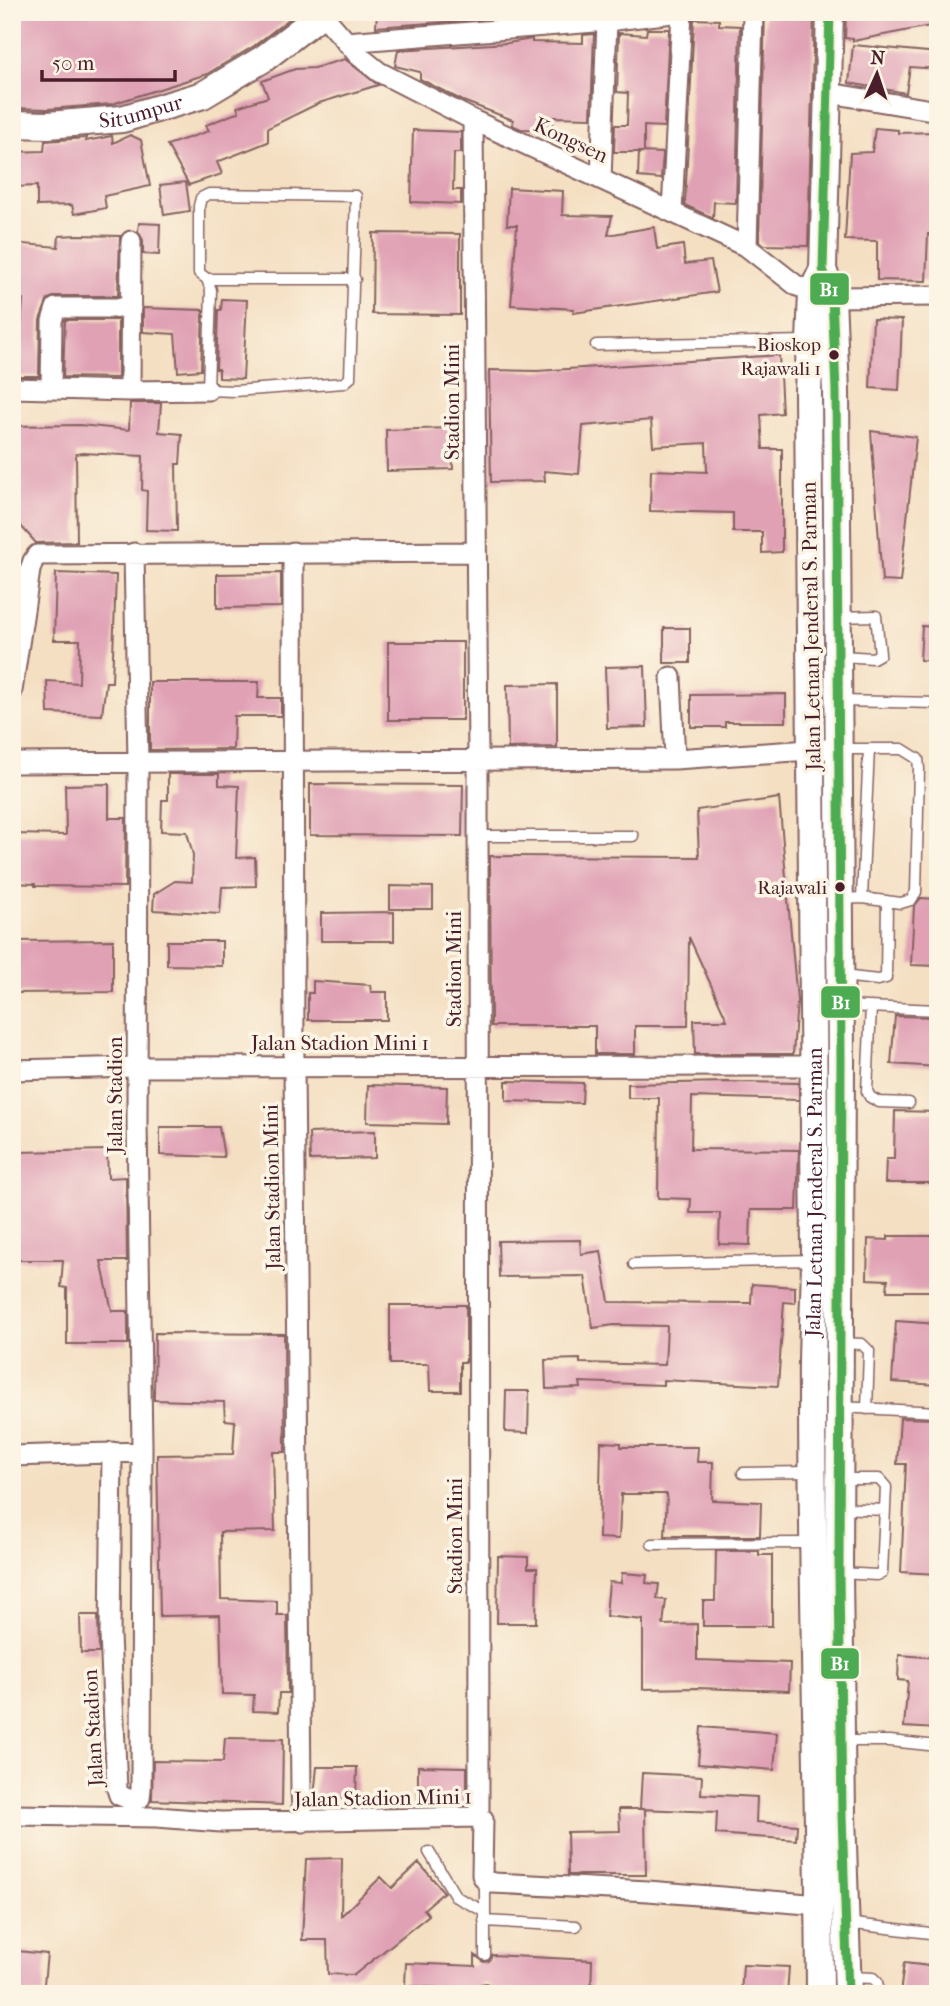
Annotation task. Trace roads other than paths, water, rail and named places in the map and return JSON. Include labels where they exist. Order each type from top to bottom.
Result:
[{"type":"street","points":[[346,42],[607,21],[681,12],[672,212]]},
{"type":"street","points":[[747,247],[753,12]]},
{"type":"street","name":"Jalan Letnan Jenderal S. Parman","points":[[830,12],[822,286],[837,505],[838,701],[840,749],[852,824],[851,898],[840,976],[804,1065],[827,1260],[840,1343],[838,1479],[814,1543],[814,1648],[845,1923],[848,1985]]},
{"type":"street","name":"Kongsen","points":[[324,14],[346,42],[379,72],[473,120],[747,247],[797,286],[822,286]]},
{"type":"street","name":"Situmpur","points":[[12,124],[48,125],[122,119],[203,95],[263,59],[324,14]]},
{"type":"street","points":[[601,179],[607,21]]},
{"type":"street","points":[[829,93],[938,111]]},
{"type":"street","name":"Stadion Mini","points":[[473,120],[478,760],[479,1817]]},
{"type":"street","points":[[130,391],[131,241]]},
{"type":"street","points":[[822,286],[938,296]]},
{"type":"street","name":"Jalan Letnan Jenderal S. Parman","points":[[820,1994],[820,1905],[842,1741],[841,1647],[839,1573],[826,1508],[813,1471],[811,1387],[855,1059],[828,1007],[812,823],[808,341],[822,286]]},
{"type":"street","points":[[51,389],[52,321],[56,308],[131,308]]},
{"type":"street","points":[[12,388],[208,390]]},
{"type":"street","points":[[810,504],[837,505]]},
{"type":"street","name":"Jalan Stadion Mini","points":[[293,552],[294,1067],[300,1763],[303,1822]]},
{"type":"street","points":[[12,691],[30,570],[37,555],[475,552]]},
{"type":"street","name":"Jalan Stadion","points":[[134,553],[138,761],[137,1067],[142,1452],[140,1798],[157,1817]]},
{"type":"street","points":[[671,677],[675,759]]},
{"type":"street","points":[[12,763],[675,759],[840,749]]},
{"type":"street","name":"Jalan Stadion Mini 1","points":[[12,1070],[137,1067],[804,1065]]},
{"type":"street","name":"Jalan Stadion","points":[[112,1452],[110,1635],[117,1788],[119,1796],[124,1799],[140,1798]]},
{"type":"street","points":[[12,1455],[142,1452]]},
{"type":"street","points":[[110,1635],[142,1636]]},
{"type":"street","points":[[814,1648],[841,1647]]},
{"type":"street","name":"Jalan Stadion Mini 1","points":[[12,1815],[157,1817],[221,1822],[479,1817],[484,1823],[482,1875],[485,1880]]},
{"type":"street","points":[[485,1880],[494,1883],[648,1891],[820,1905]]},
{"type":"lane","points":[[209,194],[356,196],[355,279],[351,379],[344,383],[234,391],[208,390],[211,290],[207,279],[199,273],[198,206],[201,198],[209,194]]},
{"type":"lane","points":[[207,279],[355,279]]},
{"type":"lane","points":[[596,345],[808,341]]},
{"type":"lane","points":[[838,617],[876,616],[880,654],[873,658],[839,656]]},
{"type":"lane","points":[[838,701],[938,703]]},
{"type":"lane","points":[[840,749],[902,749],[918,759],[916,892],[906,902],[851,898]]},
{"type":"lane","points":[[812,823],[852,824],[869,749]]},
{"type":"lane","points":[[477,836],[633,835]]},
{"type":"lane","points":[[840,976],[878,980],[886,978],[887,901]]},
{"type":"lane","points":[[828,1007],[938,1010]]},
{"type":"lane","points":[[871,1007],[855,1059],[867,1091],[870,1097],[879,1102],[909,1103]]},
{"type":"lane","points":[[634,1264],[827,1260]]},
{"type":"lane","points":[[840,1343],[862,1344],[869,1351],[867,1409]]},
{"type":"lane","points":[[840,1407],[938,1412]]},
{"type":"lane","points":[[743,1473],[813,1471]]},
{"type":"lane","points":[[838,1479],[879,1479],[886,1488],[882,1573],[839,1573]]},
{"type":"lane","points":[[826,1508],[885,1510]]},
{"type":"lane","points":[[652,1544],[814,1543]]},
{"type":"lane","points":[[842,1741],[890,1741],[938,1746]]},
{"type":"lane","points":[[429,1852],[456,1897],[484,1916],[576,1926]]},
{"type":"lane","points":[[485,1880],[485,1955]]},
{"type":"lane","points":[[845,1923],[938,1934]]},
{"type":"lane","points":[[848,1985],[873,1978],[877,1982],[879,1994]]},
{"type":"place","name":"Bioskop Rajawali 1","points":[[834,355]]},
{"type":"place","name":"Rajawali","points":[[840,887]]}]
